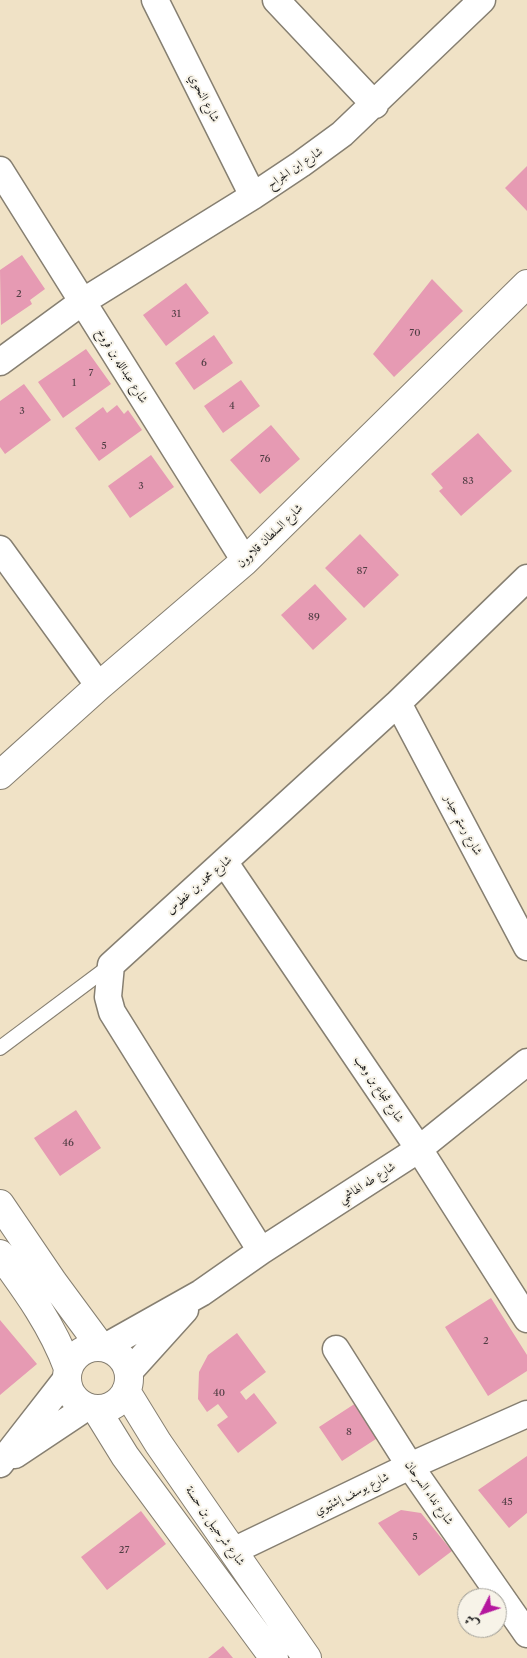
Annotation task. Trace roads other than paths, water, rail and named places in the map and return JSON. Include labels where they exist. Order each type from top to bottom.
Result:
[{"type":"street","name":"شارع النحوي","points":[[155,0],[253,196]]},
{"type":"street","points":[[276,0],[375,105]]},
{"type":"street","name":"شارع ابن الجراح","points":[[0,362],[82,302],[253,196],[342,134],[375,105],[482,0]]},
{"type":"street","name":"شارع عبدالله بن فروخ","points":[[0,170],[246,561]]},
{"type":"street","name":"شارع السلطان قلاوون","points":[[0,775],[99,686],[246,561],[527,284]]},
{"type":"street","points":[[0,549],[99,686]]},
{"type":"street","name":"شارع محمد بن غطوس","points":[[111,966],[139,938],[225,863],[523,590]]},
{"type":"street","name":"شارع رستم حيدر","points":[[398,704],[527,947]]},
{"type":"street","name":"شارع شجاع بن وهب","points":[[225,863],[419,1149],[527,1319]]},
{"type":"street","points":[[111,966],[108,996],[112,1012],[262,1251]]},
{"type":"street","name":"شارع طه الهاشمي","points":[[103,1347],[201,1293],[419,1149],[527,1062]]},
{"type":"street","points":[[0,1204],[59,1290],[103,1347]]},
{"type":"street","points":[[0,1254],[47,1320],[59,1344],[67,1373],[68,1387],[72,1396],[91,1408],[105,1408],[114,1405],[121,1399],[128,1382],[124,1361],[116,1352],[103,1347],[90,1347],[81,1352],[73,1359],[67,1373],[0,1465]]},
{"type":"street","name":"شارع طه الهاشمي","points":[[128,1382],[201,1293]]},
{"type":"street","name":"شارع نداء السرحان","points":[[336,1349],[410,1466],[527,1634]]},
{"type":"street","name":"شارع شرحبيل بن حسنة","points":[[128,1382],[158,1443],[307,1658]]},
{"type":"street","points":[[0,1465],[91,1408]]},
{"type":"street","points":[[91,1408],[274,1658]]},
{"type":"street","name":"شارع يوسف إشتيوي","points":[[233,1551],[410,1466],[527,1414]]},
{"type":"lane","points":[[0,1048],[111,966]]}]
